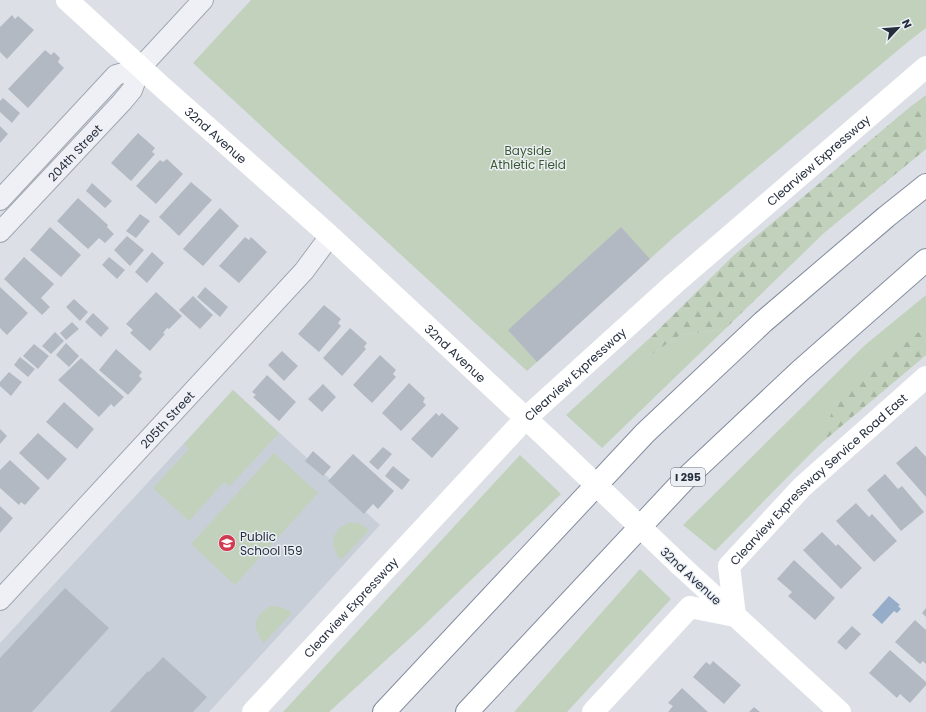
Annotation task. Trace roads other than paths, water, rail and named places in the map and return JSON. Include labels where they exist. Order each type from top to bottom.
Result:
[{"type":"main road","name":"32nd Avenue","points":[[67,0],[140,68],[330,236],[548,438],[680,565],[840,712]]},
{"type":"main road","name":"Clearview Expressway","points":[[253,712],[526,418],[674,284],[926,67]]},
{"type":"main road","points":[[384,712],[645,433],[763,322],[886,217],[926,185]]},
{"type":"main road","name":"I 295","points":[[467,712],[684,480],[800,371],[926,260]]},
{"type":"main road","name":"Clearview Expressway Service Road East","points":[[735,616],[729,566],[802,487],[926,377]]},
{"type":"main road","points":[[593,712],[690,607],[735,616]]},
{"type":"street","name":"204th Street","points":[[0,232],[122,102],[132,90],[140,68],[203,0]]},
{"type":"street","name":"204th Street","points":[[0,200],[116,75],[140,68]]},
{"type":"street","name":"205th Street","points":[[0,600],[304,271],[330,236]]},
{"type":"water","points":[[889,596],[900,605],[898,606],[901,609],[897,613],[894,611],[882,624],[872,615]]},
{"type":"place","name":"Public School 159","points":[[227,543]]},
{"type":"park label","name":"Bayside Athletic Field","points":[[528,157]]}]
